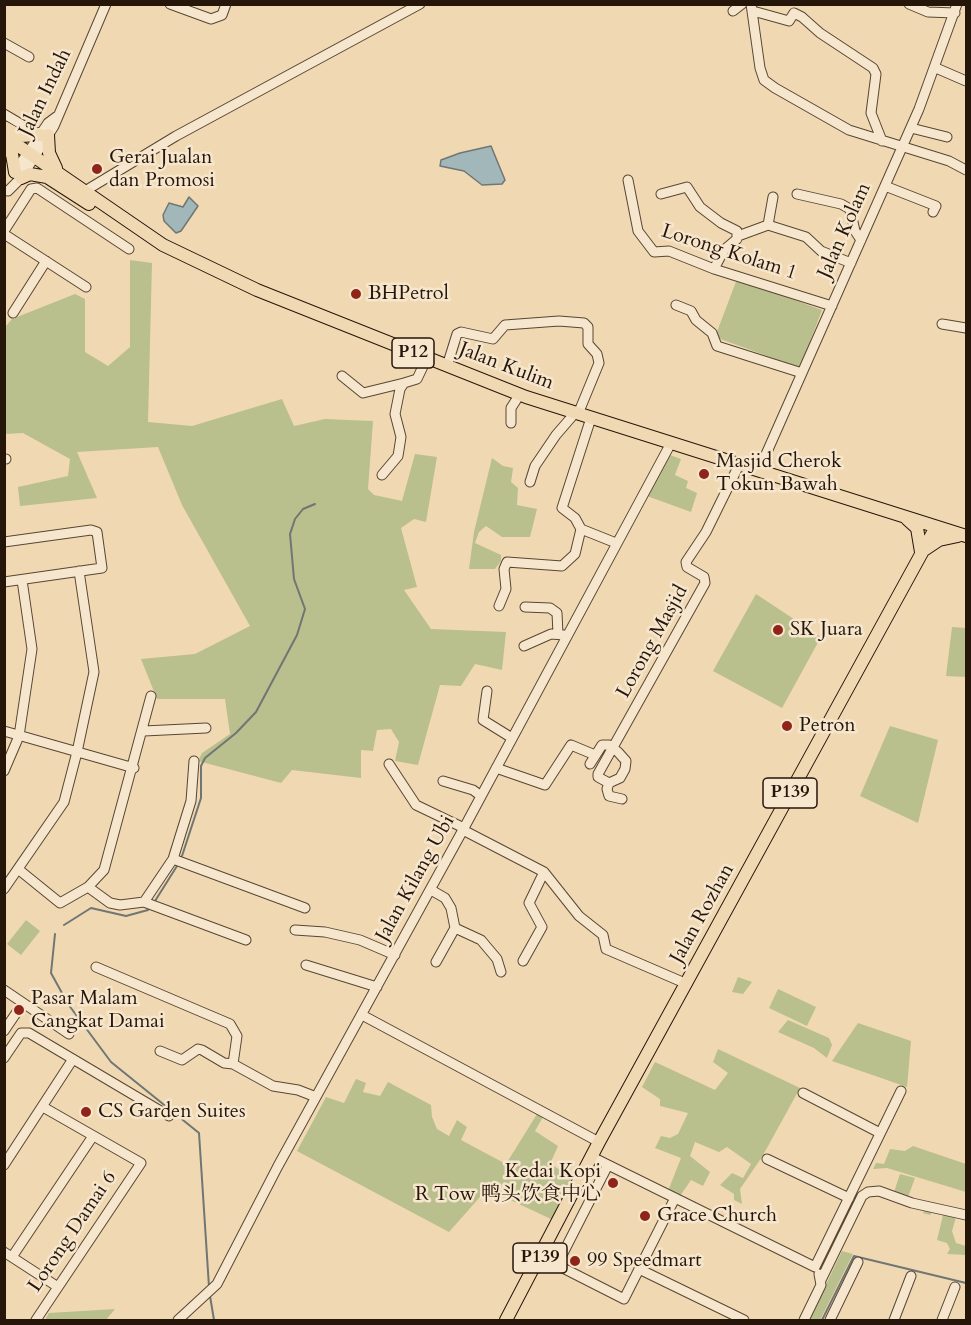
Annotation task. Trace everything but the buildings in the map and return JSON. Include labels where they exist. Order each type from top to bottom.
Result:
[{"type":"main road","points":[[4,127],[20,136],[43,134],[59,174]]},
{"type":"main road","name":"Jalan Kulim","points":[[4,136],[30,157]]},
{"type":"main road","name":"Jalan Kulim","points":[[4,145],[59,174],[164,245],[227,277],[447,366],[576,414],[965,536]]},
{"type":"main road","points":[[4,145],[12,154],[18,175],[30,174],[46,177],[95,208],[118,214]]},
{"type":"main road","points":[[904,517],[916,528],[921,552],[939,540],[965,536]]},
{"type":"main road","name":"Jalan Rozhan","points":[[506,1320],[599,1142],[936,527]]},
{"type":"street","name":"Jalan Indah","points":[[6,194],[56,117],[106,4]]},
{"type":"street","points":[[170,4],[211,19],[222,15],[226,4]]},
{"type":"street","points":[[85,192],[176,136],[420,4]]},
{"type":"street","points":[[733,11],[742,4]]},
{"type":"street","points":[[909,4],[928,12],[956,9]]},
{"type":"street","points":[[882,141],[872,113],[876,74],[873,68],[794,13],[789,21],[752,8],[764,80],[822,117],[849,130],[901,148],[949,160],[966,170]]},
{"type":"street","name":"Jalan Kolam","points":[[759,470],[911,128],[936,68],[956,9]]},
{"type":"street","points":[[4,44],[28,57]]},
{"type":"street","points":[[936,68],[966,81]]},
{"type":"street","points":[[4,114],[36,133],[43,134]]},
{"type":"street","points":[[911,128],[947,137]]},
{"type":"street","name":"Lorong Kolam 1","points":[[628,180],[638,231],[654,252],[669,251],[714,269],[832,306]]},
{"type":"street","points":[[885,186],[936,206],[933,212]]},
{"type":"street","points":[[661,194],[687,187],[700,207],[721,223],[737,231],[738,236]]},
{"type":"street","points":[[86,287],[4,232],[31,189],[37,188],[129,249]]},
{"type":"street","points":[[797,194],[842,204],[850,209],[855,231],[861,240]]},
{"type":"street","points":[[768,225],[773,197]]},
{"type":"street","points":[[714,269],[720,256],[738,236],[768,225],[806,237],[820,251],[851,263]]},
{"type":"street","points":[[13,313],[46,261]]},
{"type":"street","points":[[676,305],[691,311],[696,320],[712,333],[717,346],[738,350],[802,373]]},
{"type":"street","points":[[447,366],[457,334],[461,332],[493,339],[506,325],[559,321],[584,323],[588,327],[588,344],[597,354],[599,363],[576,414],[556,435],[535,466],[530,482]]},
{"type":"street","points":[[942,324],[966,328]]},
{"type":"street","points":[[342,376],[363,393],[417,379],[427,358]]},
{"type":"street","points":[[382,475],[398,456],[401,437],[395,414],[400,389],[404,383]]},
{"type":"street","points":[[511,423],[511,408],[520,394]]},
{"type":"street","points":[[591,418],[562,508],[575,518],[581,529],[616,543]]},
{"type":"street","name":"Jalan Kilang Ubi","points":[[178,1320],[217,1284],[316,1097],[464,829],[512,738],[562,635],[671,443]]},
{"type":"street","name":"Lorong Masjid","points":[[614,748],[705,583],[704,577],[687,567],[686,562],[706,532],[739,465]]},
{"type":"street","points":[[499,606],[506,589],[504,569],[507,562],[562,566],[575,554],[581,529]]},
{"type":"street","points":[[4,542],[91,530],[97,532],[102,568],[4,582]]},
{"type":"street","points":[[4,889],[64,802],[77,752],[94,672],[80,571]]},
{"type":"street","points":[[4,771],[19,735],[32,649],[22,580]]},
{"type":"street","points":[[524,646],[551,634],[562,635],[557,613],[550,608],[525,607]]},
{"type":"street","points":[[487,691],[483,720],[512,738]]},
{"type":"street","points":[[18,869],[60,903],[100,875],[107,863],[144,731],[151,696]]},
{"type":"street","points":[[144,731],[206,728]]},
{"type":"street","points":[[4,731],[134,768]]},
{"type":"street","points":[[496,768],[545,785],[571,745],[596,755]]},
{"type":"street","points":[[590,764],[602,745],[614,748],[626,764],[620,778],[609,783]]},
{"type":"street","points":[[609,783],[598,777],[598,774],[614,748]]},
{"type":"street","points":[[144,902],[173,859],[191,801],[194,761]]},
{"type":"street","points":[[389,764],[416,805],[544,872],[579,916],[603,935],[606,949],[687,984]]},
{"type":"street","points":[[443,781],[473,790],[481,796]]},
{"type":"street","points":[[609,783],[607,794],[616,800],[622,799]]},
{"type":"street","points":[[173,859],[306,908]]},
{"type":"street","points":[[524,961],[542,927],[529,903],[544,872]]},
{"type":"street","points":[[87,886],[110,903],[120,905],[144,902],[246,940]]},
{"type":"street","points":[[431,890],[444,898],[452,908],[455,928],[435,962]]},
{"type":"street","points":[[455,928],[481,940],[497,959],[501,972]]},
{"type":"street","points":[[295,930],[325,932],[360,940],[395,955]]},
{"type":"street","points":[[306,965],[377,987]]},
{"type":"street","points":[[96,967],[230,1023],[237,1036],[233,1064]]},
{"type":"street","points":[[4,990],[69,1034]]},
{"type":"street","points":[[4,1031],[23,1003]]},
{"type":"street","points":[[362,1015],[599,1142]]},
{"type":"street","points":[[4,1058],[21,1033],[29,1033],[169,1116]]},
{"type":"street","points":[[160,1051],[182,1060],[198,1049],[202,1050],[273,1086],[298,1090],[316,1097]]},
{"type":"street","points":[[4,1165],[74,1059]]},
{"type":"street","points":[[815,1267],[901,1090]]},
{"type":"street","points":[[803,1093],[880,1133]]},
{"type":"street","points":[[44,1107],[93,1136],[8,1255],[58,1287]]},
{"type":"street","name":"Lorong Damai 6","points":[[36,1320],[141,1163],[93,1136]]},
{"type":"street","points":[[592,1157],[815,1267],[821,1280]]},
{"type":"street","points":[[767,1159],[849,1198]]},
{"type":"street","points":[[608,1166],[557,1265],[624,1299],[675,1198]]},
{"type":"street","points":[[804,1320],[862,1196],[868,1192],[879,1191],[912,1203],[966,1215]]},
{"type":"street","points":[[830,1320],[858,1262]]},
{"type":"street","points":[[639,1269],[744,1320]]},
{"type":"street","points":[[894,1320],[911,1276]]},
{"type":"street","points":[[942,1320],[955,1287]]},
{"type":"green space","points":[[130,260],[152,263],[148,422],[192,426],[282,399],[294,426],[325,419],[373,421],[368,489],[374,495],[402,501],[415,454],[437,457],[426,522],[414,519],[401,528],[417,587],[404,590],[431,629],[506,632],[502,670],[475,664],[461,686],[440,685],[418,765],[395,761],[399,742],[391,729],[377,730],[373,751],[361,750],[361,778],[292,770],[281,783],[198,761],[202,753],[230,734],[225,699],[157,699],[141,659],[195,654],[250,626],[182,505],[158,447],[77,452],[97,498],[20,506],[18,487],[68,476],[70,459],[23,433],[5,434],[5,327],[12,319],[75,294],[85,299],[85,352],[108,366],[130,347]]},
{"type":"green space","points":[[737,279],[822,310],[800,368],[715,337]]},
{"type":"green space","points":[[670,455],[681,459],[675,475],[688,481],[686,488],[697,493],[691,512],[647,496]]},
{"type":"green space","points":[[492,458],[503,466],[513,468],[511,482],[518,488],[517,505],[537,509],[530,537],[502,537],[486,526],[479,532],[475,543],[501,555],[501,561],[495,569],[469,569],[474,532]]},
{"type":"green space","points":[[756,594],[821,637],[782,708],[713,671]]},
{"type":"green space","points":[[952,627],[966,628],[966,677],[946,676]]},
{"type":"green space","points":[[890,726],[938,740],[918,823],[860,796]]},
{"type":"green space","points":[[26,920],[40,931],[21,955],[7,944]]},
{"type":"green space","points":[[738,977],[752,982],[743,994],[732,992]]},
{"type":"green space","points":[[778,989],[816,1007],[807,1026],[769,1008]]},
{"type":"green space","points":[[788,1020],[829,1038],[832,1045],[827,1058],[814,1048],[778,1032]]},
{"type":"green space","points":[[858,1023],[911,1041],[907,1087],[832,1061]]},
{"type":"green space","points":[[718,1049],[800,1088],[762,1157],[740,1189],[742,1204],[734,1200],[734,1194],[720,1185],[732,1173],[743,1178],[751,1164],[727,1147],[719,1152],[695,1142],[690,1156],[710,1172],[703,1186],[691,1180],[680,1196],[668,1191],[681,1158],[655,1148],[661,1136],[670,1138],[678,1134],[688,1113],[660,1106],[660,1099],[642,1087],[655,1062],[715,1090],[728,1073],[713,1062]]},
{"type":"green space","points":[[356,1079],[366,1083],[363,1092],[380,1096],[388,1082],[431,1105],[432,1117],[437,1129],[449,1136],[457,1120],[467,1127],[461,1140],[506,1164],[537,1114],[543,1117],[535,1131],[558,1146],[550,1164],[574,1178],[553,1220],[487,1189],[449,1232],[297,1151],[326,1097],[344,1103]]},
{"type":"green space","points":[[913,1146],[966,1164],[966,1192],[887,1168],[873,1169],[876,1163],[884,1164],[890,1149],[905,1151]]},
{"type":"green space","points":[[900,1174],[915,1178],[908,1197],[894,1192]]},
{"type":"green space","points":[[924,1210],[932,1211],[930,1215],[923,1213]]},
{"type":"green space","points":[[935,1212],[966,1218],[966,1221],[956,1217],[952,1231],[956,1243],[966,1246],[966,1255],[947,1254],[950,1249],[947,1243],[937,1240],[943,1215]]},
{"type":"green space","points":[[842,1251],[853,1254],[820,1320],[809,1320]]},
{"type":"green space","points":[[115,1309],[106,1320],[45,1320],[49,1313]]},
{"type":"shaded area","points":[[491,146],[505,180],[502,184],[482,185],[464,171],[440,166],[441,160]]},
{"type":"shaded area","points":[[189,197],[198,206],[181,231],[176,233],[164,221],[163,215],[169,203],[183,207]]},
{"type":"waterway","points":[[182,856],[201,798],[201,766],[205,758],[236,733],[256,712],[297,635],[305,609],[294,579],[290,534],[295,519],[303,509],[315,504]]},
{"type":"waterway","points":[[155,901],[177,866]]},
{"type":"waterway","points":[[64,925],[91,908],[126,916],[148,910]]},
{"type":"waterway","points":[[55,934],[51,973],[68,1004],[111,1062],[199,1133],[209,1287]]},
{"type":"waterway","points":[[822,1320],[854,1256],[966,1283]]},
{"type":"waterway","points":[[210,1296],[214,1320]]},
{"type":"place","name":"Gerai Jualan dan Promosi","points":[[97,169]]},
{"type":"place","name":"BHPetrol","points":[[356,294]]},
{"type":"place","name":"Masjid Cherok Tokun Bawah","points":[[704,474]]},
{"type":"place","name":"SK Juara","points":[[778,630]]},
{"type":"place","name":"Petron","points":[[787,726]]},
{"type":"place","name":"Pasar Malam Cangkat Damai","points":[[19,1010]]},
{"type":"place","name":"CS Garden Suites","points":[[86,1112]]},
{"type":"place","name":"Kedai Kopi R Tow 鸭头饮食中心","points":[[613,1183]]},
{"type":"place","name":"Grace Church","points":[[645,1216]]},
{"type":"place","name":"99 Speedmart","points":[[575,1261]]}]
